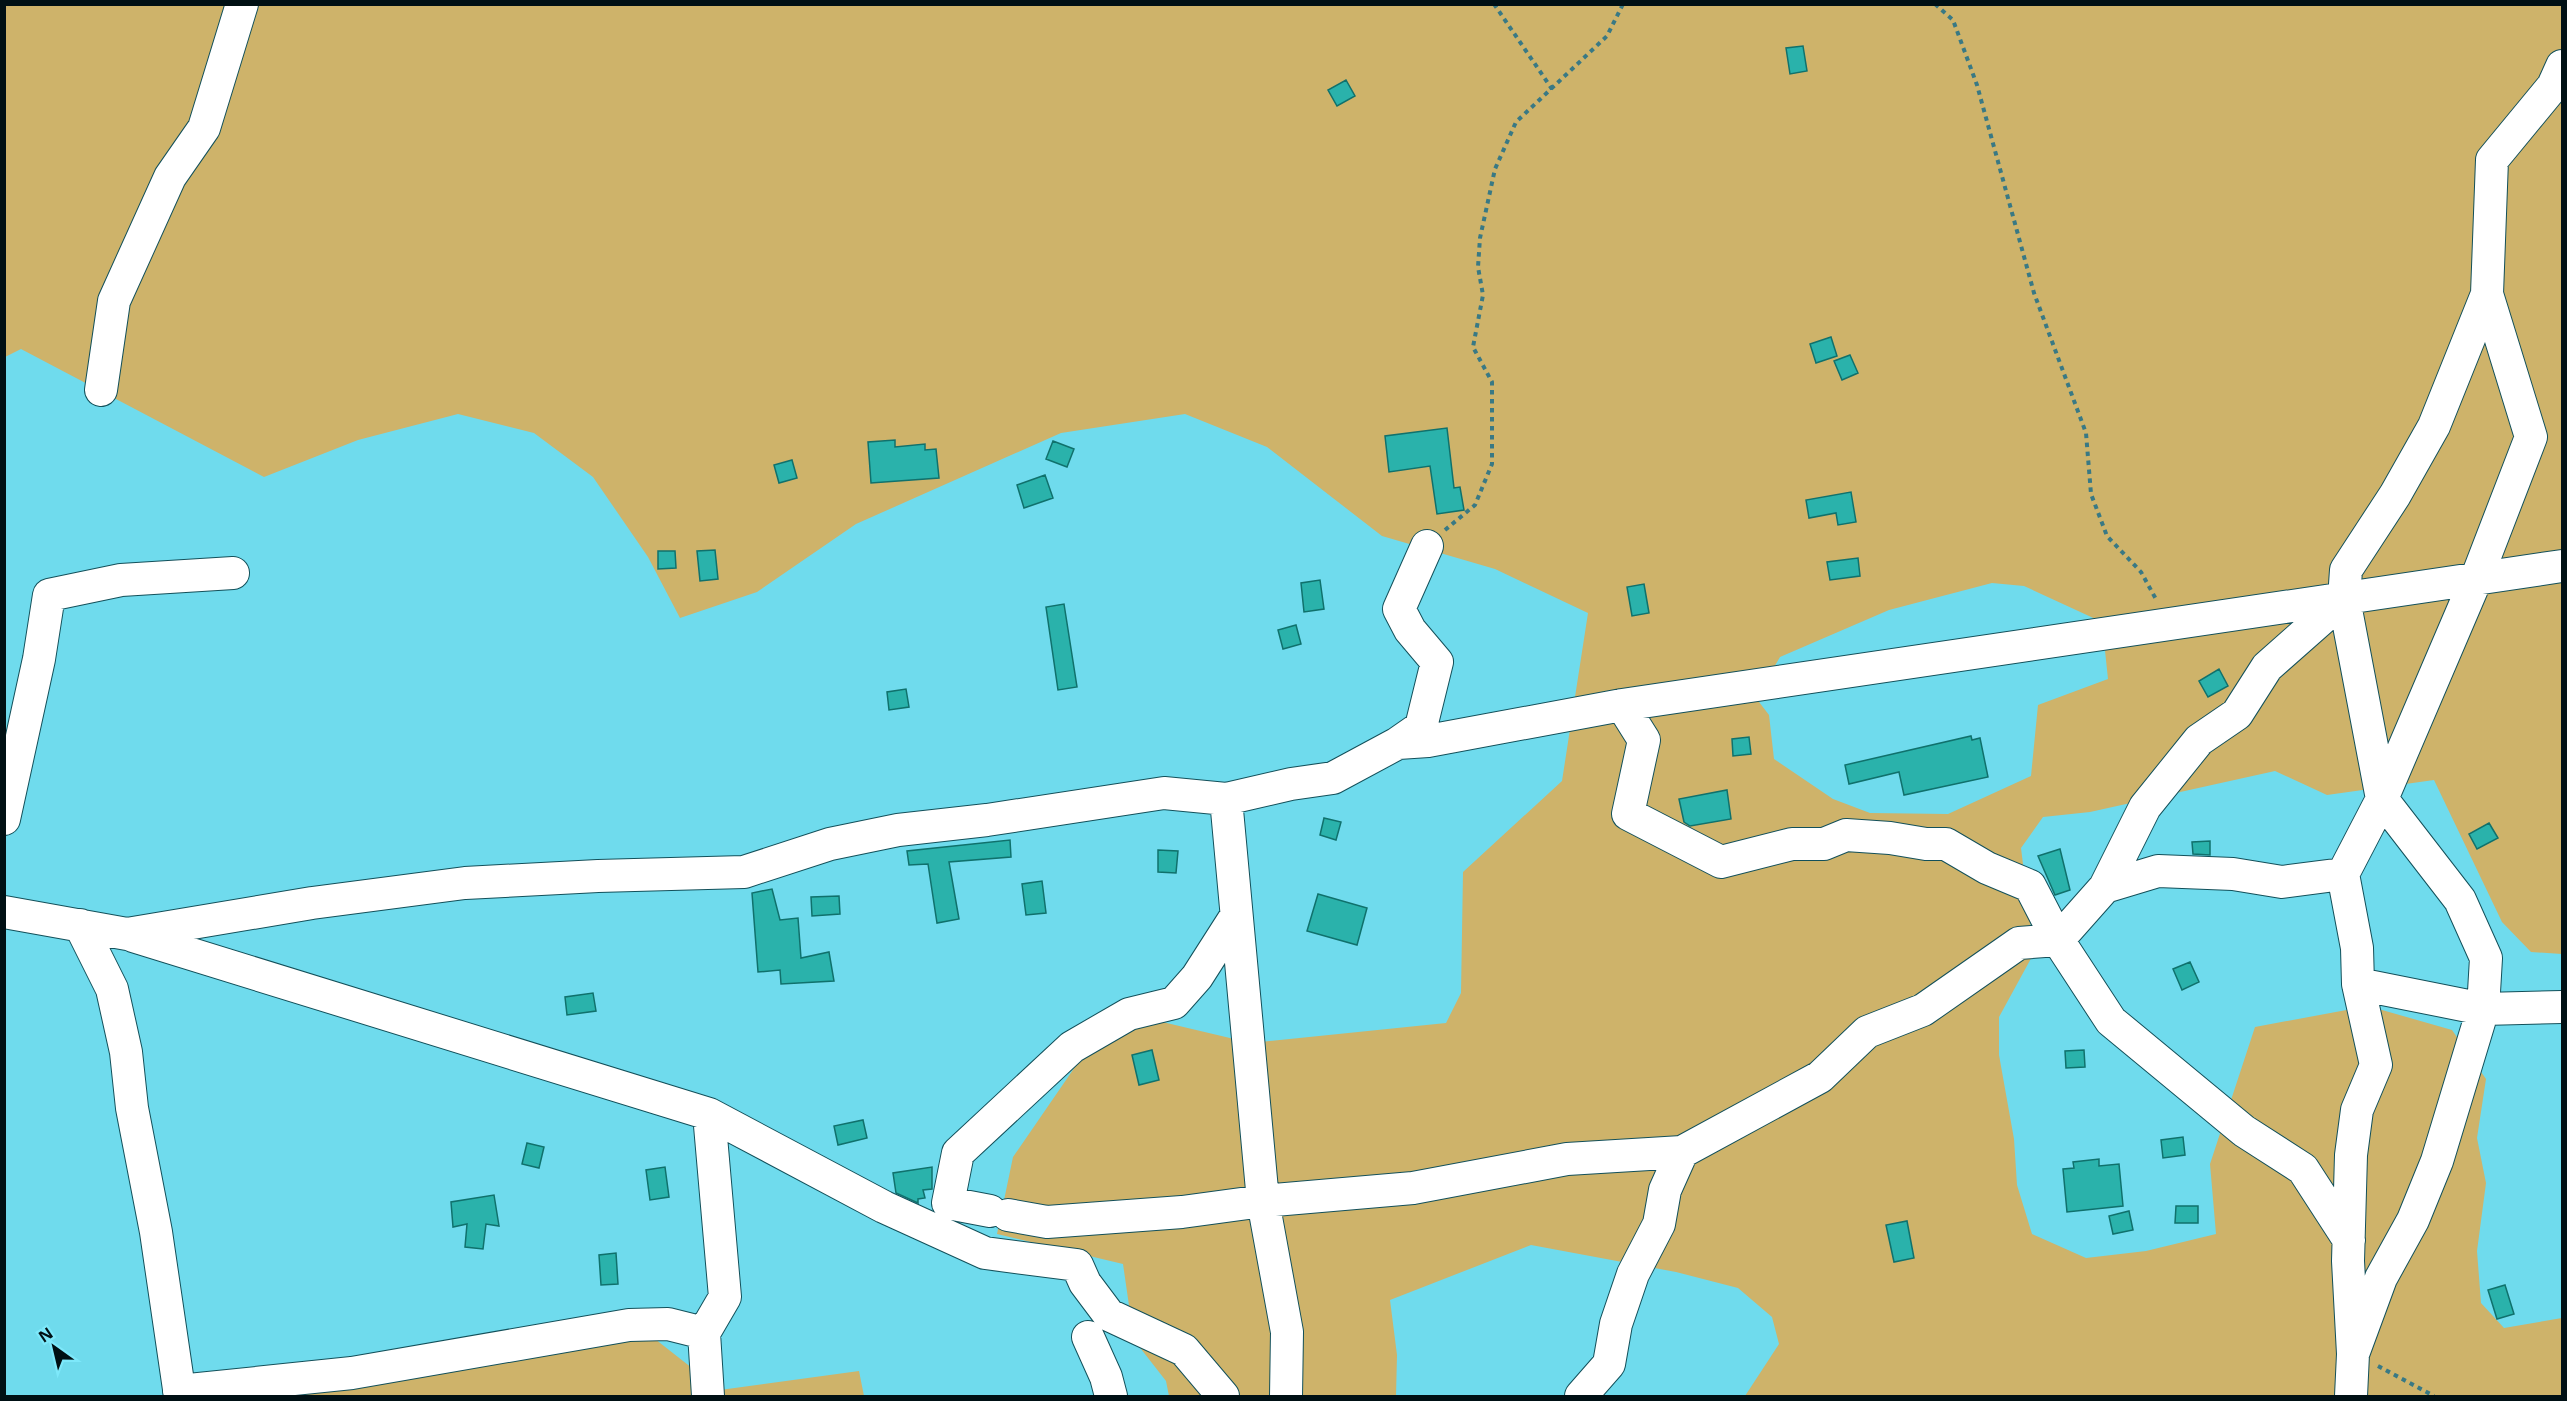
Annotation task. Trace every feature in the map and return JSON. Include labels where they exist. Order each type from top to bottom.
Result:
[{"type":"street","points":[[101,390],[114,301],[170,177],[204,128],[242,4]]},
{"type":"street","points":[[2351,1396],[2353,1354],[2349,1240],[2351,1155],[2357,1110],[2376,1065],[2358,984],[2357,948],[2343,874],[2382,799],[2477,577],[2531,437],[2487,294],[2492,160],[2553,86],[2562,66]]},
{"type":"street","points":[[2353,1354],[2381,1278],[2413,1220],[2437,1161],[2483,1009],[2486,958],[2460,900],[2382,799],[2344,599],[2346,570],[2395,495],[2434,426],[2487,294]]},
{"type":"street","points":[[127,934],[312,903],[465,883],[744,872],[830,844],[898,830],[987,820],[1164,793],[1226,799],[1291,784],[1333,778],[1398,743],[1422,727],[1437,662],[1410,630],[1399,609],[1427,546]]},
{"type":"street","points":[[1398,743],[1428,741],[1622,705],[2562,566]]},
{"type":"street","points":[[4,819],[39,659],[49,594],[121,580],[233,573]]},
{"type":"street","points":[[1236,916],[1197,977],[1174,1003],[1129,1014],[1072,1047],[958,1153],[948,1203],[1047,1222],[1182,1212],[1263,1201],[1413,1188],[1567,1159],[1682,1152],[1820,1077],[1867,1032],[1923,1010],[2019,943],[2058,940],[2105,888],[2145,807],[2199,740],[2237,714],[2267,667],[2344,599]]},
{"type":"street","points":[[1622,705],[1644,740],[1628,814],[1721,862],[1792,844],[1824,844],[1846,835],[1926,844],[1946,843],[1987,868],[2031,886],[2058,940],[2111,1021],[2244,1131],[2303,1169],[2349,1240]]},
{"type":"street","points":[[1226,799],[1236,916],[1251,1043],[1263,1201],[1287,1332],[1286,1396]]},
{"type":"street","points":[[2105,888],[2158,871],[2233,874],[2282,882],[2343,874]]},
{"type":"street","points":[[4,912],[127,934],[710,1114],[884,1207],[985,1253],[1077,1265],[1085,1284],[1109,1315],[1184,1350],[1223,1396]]},
{"type":"street","points":[[80,926],[112,989],[124,1042],[132,1108],[156,1232],[180,1394],[352,1373],[629,1325],[668,1324],[704,1333]]},
{"type":"street","points":[[2358,984],[2483,1009],[2562,1007]]},
{"type":"street","points":[[708,1396],[704,1333],[725,1297],[710,1114]]},
{"type":"street","points":[[1581,1396],[1609,1364],[1616,1324],[1633,1274],[1659,1224],[1665,1190],[1682,1152]]},
{"type":"street","points":[[1088,1337],[1106,1377],[1111,1396]]},
{"type":"path","points":[[1494,4],[1552,89]]},
{"type":"path","points":[[1427,546],[1475,505],[1492,464],[1492,382],[1473,348],[1483,295],[1478,267],[1480,238],[1496,169],[1516,122],[1607,36],[1623,4]]},
{"type":"path","points":[[1935,4],[1953,20],[1977,85],[2034,292],[2086,433],[2091,494],[2107,536],[2141,572],[2170,624]]},
{"type":"path","points":[[2353,1354],[2434,1396]]},
{"type":"shaded area","points":[[4,5],[2562,5],[2562,954],[2531,952],[2502,922],[2434,780],[2327,795],[2275,771],[2090,812],[2043,817],[2021,848],[2034,953],[1999,1017],[1999,1055],[2014,1139],[2017,1185],[2032,1234],[2086,1258],[2146,1251],[2216,1234],[2210,1164],[2255,1027],[2368,1006],[2452,1030],[2486,1079],[2477,1138],[2486,1183],[2477,1251],[2481,1303],[2504,1328],[2562,1318],[2562,1396],[1745,1396],[1779,1344],[1772,1317],[1738,1288],[1676,1272],[1531,1245],[1390,1300],[1397,1355],[1396,1396],[1169,1396],[1166,1381],[1134,1340],[1123,1264],[997,1234],[1013,1157],[1088,1048],[1154,1020],[1251,1043],[1446,1023],[1461,993],[1463,872],[1562,781],[1588,613],[1495,569],[1382,536],[1267,447],[1185,414],[1061,433],[856,524],[757,592],[680,618],[648,557],[593,477],[534,433],[458,414],[358,440],[264,477],[21,349],[5,357]],"holes":[[[1992,583],[2024,586],[2102,622],[2108,679],[2038,705],[2031,776],[1948,814],[1870,813],[1833,799],[1774,759],[1769,715],[1756,698],[1780,657],[1889,610]]]},
{"type":"shaded area","points":[[596,1336],[655,1339],[720,1390],[859,1371],[864,1396],[285,1396],[341,1389]]},
{"type":"building","points":[[1803,46],[1807,71],[1790,74],[1786,48]]},
{"type":"building","points":[[1346,80],[1355,96],[1337,106],[1328,90]]},
{"type":"building","points":[[1831,337],[1837,356],[1816,363],[1810,344]]},
{"type":"building","points":[[1850,355],[1858,373],[1842,380],[1834,361]]},
{"type":"building","points":[[1447,428],[1454,488],[1460,487],[1464,510],[1437,514],[1430,466],[1389,472],[1385,436]]},
{"type":"building","points":[[895,440],[895,447],[925,444],[925,450],[936,449],[939,478],[871,483],[868,442]]},
{"type":"building","points":[[1053,441],[1074,449],[1067,467],[1046,459]]},
{"type":"building","points":[[792,460],[797,478],[779,483],[774,465]]},
{"type":"building","points":[[1045,475],[1053,498],[1024,508],[1017,485]]},
{"type":"building","points":[[1851,492],[1856,522],[1838,525],[1836,513],[1809,518],[1806,500]]},
{"type":"building","points":[[715,550],[718,579],[700,581],[697,551]]},
{"type":"building","points":[[658,551],[675,551],[676,568],[658,569]]},
{"type":"building","points":[[1858,558],[1860,576],[1830,580],[1827,562]]},
{"type":"building","points":[[1320,580],[1324,609],[1304,612],[1301,583]]},
{"type":"building","points":[[1644,584],[1649,613],[1632,616],[1627,587]]},
{"type":"building","points":[[1064,604],[1077,687],[1058,690],[1046,607]]},
{"type":"building","points":[[1296,625],[1301,644],[1283,649],[1278,630]]},
{"type":"building","points":[[2219,669],[2228,686],[2208,697],[2199,681]]},
{"type":"building","points":[[906,689],[909,707],[889,710],[887,692]]},
{"type":"building","points":[[1971,736],[1972,740],[1980,738],[1988,777],[1904,795],[1899,772],[1849,784],[1845,765]]},
{"type":"building","points":[[1749,737],[1751,754],[1733,756],[1732,739]]},
{"type":"building","points":[[1727,790],[1731,819],[1690,826],[1684,822],[1679,799]]},
{"type":"building","points":[[1324,818],[1341,822],[1336,840],[1320,835]]},
{"type":"building","points":[[2489,823],[2498,838],[2477,849],[2469,834]]},
{"type":"building","points":[[1010,840],[1011,857],[949,862],[959,919],[937,923],[928,864],[909,865],[907,851]]},
{"type":"building","points":[[2210,841],[2210,855],[2193,854],[2192,842]]},
{"type":"building","points":[[2060,849],[2070,890],[2055,895],[2038,856]]},
{"type":"building","points":[[1158,850],[1178,851],[1176,873],[1158,872]]},
{"type":"building","points":[[1042,881],[1046,913],[1026,915],[1022,884]]},
{"type":"building","points":[[772,889],[780,920],[798,918],[801,958],[829,952],[834,981],[781,984],[780,970],[758,972],[752,893]]},
{"type":"building","points":[[1318,894],[1367,908],[1357,945],[1307,931]]},
{"type":"building","points":[[839,896],[840,914],[812,916],[811,897]]},
{"type":"building","points":[[2190,962],[2199,982],[2182,990],[2173,969]]},
{"type":"building","points":[[593,993],[596,1011],[567,1015],[565,997]]},
{"type":"building","points":[[1152,1050],[1159,1080],[1139,1085],[1132,1055]]},
{"type":"building","points":[[2084,1050],[2085,1067],[2066,1068],[2065,1051]]},
{"type":"building","points":[[863,1120],[867,1138],[838,1145],[834,1126]]},
{"type":"building","points":[[2183,1137],[2185,1155],[2163,1158],[2161,1140]]},
{"type":"building","points":[[527,1143],[544,1147],[539,1168],[522,1164]]},
{"type":"building","points":[[2099,1159],[2099,1166],[2119,1164],[2123,1206],[2067,1212],[2063,1169],[2074,1168],[2073,1162]]},
{"type":"building","points":[[665,1167],[669,1197],[650,1200],[646,1170]]},
{"type":"building","points":[[932,1167],[932,1189],[923,1190],[925,1198],[918,1199],[918,1203],[896,1193],[893,1173]]},
{"type":"building","points":[[494,1195],[499,1226],[486,1224],[483,1249],[465,1247],[467,1224],[453,1227],[451,1202]]},
{"type":"building","points":[[2176,1206],[2198,1206],[2198,1223],[2175,1223]]},
{"type":"building","points":[[2129,1211],[2133,1230],[2113,1234],[2109,1216]]},
{"type":"building","points":[[1907,1221],[1914,1258],[1894,1262],[1886,1225]]},
{"type":"building","points":[[616,1253],[618,1284],[601,1285],[599,1255]]},
{"type":"building","points":[[2505,1285],[2514,1314],[2497,1319],[2488,1290]]}]
